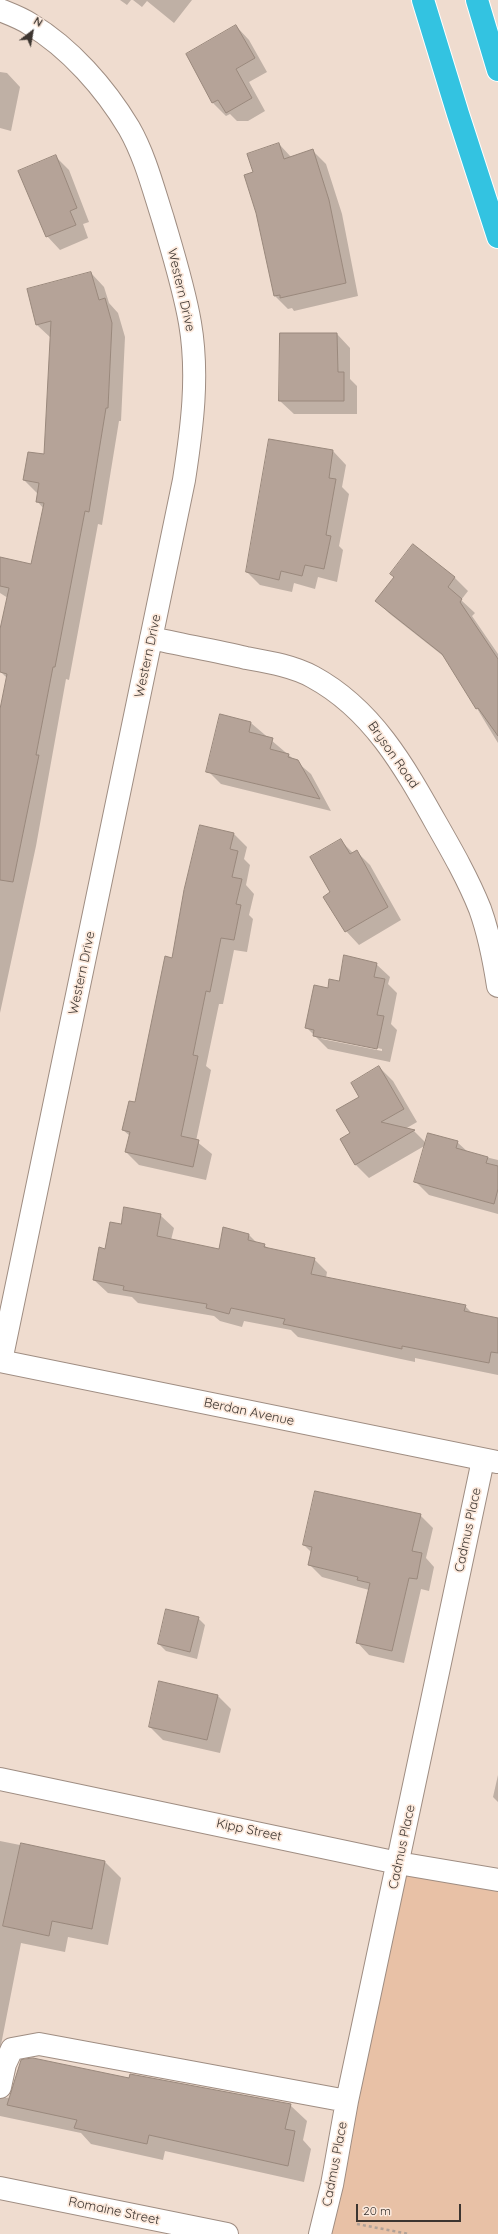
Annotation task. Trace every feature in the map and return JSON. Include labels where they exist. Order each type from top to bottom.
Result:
[{"type":"highway","points":[[423,0],[498,236]]},
{"type":"highway","points":[[477,0],[498,70]]},
{"type":"street","name":"Western Drive","points":[[0,10],[30,24],[69,53],[101,89],[125,123],[147,169],[178,269],[190,324],[194,376],[192,426],[184,480],[0,1361]]},
{"type":"street","name":"Bryson Road","points":[[151,638],[278,664],[312,676],[340,693],[365,716],[388,744],[411,778],[462,869],[480,909],[492,950],[498,986]]},
{"type":"street","name":"Berdan Avenue","points":[[0,1361],[491,1461]]},
{"type":"street","name":"Cadmus Place","points":[[320,2234],[332,2185],[347,2101],[398,1863],[491,1461]]},
{"type":"street","name":"Kipp Street","points":[[0,1779],[398,1863],[498,1880]]},
{"type":"street","points":[[0,2087],[5,2064],[12,2049],[39,2044],[347,2101]]},
{"type":"street","name":"Romaine Street","points":[[0,2188],[228,2234]]},
{"type":"path","points":[[357,2224],[409,2234]]},
{"type":"shaded area","points":[[398,1863],[498,1880],[498,2234],[320,2234]]},
{"type":"building","points":[[236,25],[255,58],[236,69],[252,98],[226,113],[218,100],[212,103],[186,54]]},
{"type":"building","points":[[279,143],[284,159],[313,149],[329,200],[346,283],[280,298],[280,295],[274,296],[256,213],[244,175],[253,172],[247,154]]},
{"type":"building","points":[[56,155],[77,208],[70,211],[76,225],[46,237],[18,171]]},
{"type":"building","points":[[91,272],[99,300],[105,298],[112,323],[108,408],[106,408],[89,512],[85,511],[55,667],[53,667],[36,755],[39,755],[13,882],[0,880],[0,709],[7,674],[0,672],[0,629],[9,588],[0,586],[0,557],[31,564],[44,503],[36,502],[39,483],[23,480],[28,452],[44,454],[51,321],[36,325],[27,289]]},
{"type":"building","points":[[280,333],[337,333],[338,372],[344,372],[344,401],[279,401]]},
{"type":"building","points":[[269,439],[333,450],[329,478],[336,479],[326,535],[331,536],[324,569],[305,565],[302,576],[281,571],[279,580],[246,572]]},
{"type":"building","points":[[413,544],[455,577],[448,587],[462,599],[460,602],[498,659],[498,736],[478,708],[476,709],[442,654],[375,601],[394,577],[390,574]]},
{"type":"building","points":[[220,714],[251,722],[249,732],[273,738],[270,749],[289,754],[288,757],[298,760],[320,799],[206,772]]},
{"type":"building","points":[[200,825],[234,833],[230,849],[238,851],[232,877],[242,879],[236,904],[241,905],[234,940],[221,938],[210,992],[206,991],[193,1055],[198,1056],[181,1136],[199,1140],[193,1167],[125,1152],[130,1132],[122,1130],[129,1101],[135,1102],[165,956],[172,958],[184,890]]},
{"type":"building","points":[[341,839],[350,854],[357,850],[388,907],[345,932],[323,897],[330,892],[310,857]]},
{"type":"building","points":[[344,955],[377,963],[374,977],[385,979],[377,1015],[384,1016],[377,1049],[313,1036],[314,1030],[305,1028],[314,985],[328,988],[329,979],[339,981]]},
{"type":"building","points":[[379,1066],[404,1109],[381,1122],[415,1130],[355,1165],[340,1139],[350,1133],[336,1110],[359,1097],[351,1083]]},
{"type":"building","points":[[428,1133],[458,1141],[456,1148],[488,1157],[486,1163],[498,1166],[498,1189],[494,1204],[414,1182]]},
{"type":"building","points":[[124,1207],[161,1214],[157,1236],[219,1249],[223,1227],[249,1234],[248,1240],[265,1244],[264,1247],[315,1258],[311,1274],[466,1305],[464,1311],[498,1318],[498,1353],[491,1352],[489,1363],[402,1346],[402,1349],[283,1324],[285,1319],[231,1308],[229,1314],[206,1308],[207,1304],[123,1290],[124,1286],[93,1280],[99,1247],[105,1249],[110,1222],[121,1224]]},
{"type":"building","points":[[315,1491],[421,1514],[412,1551],[422,1553],[417,1579],[409,1578],[392,1651],[356,1643],[370,1583],[357,1580],[358,1577],[308,1565],[312,1547],[303,1545]]},
{"type":"building","points":[[166,1609],[199,1617],[190,1652],[158,1644]]},
{"type":"building","points":[[159,1681],[218,1695],[207,1740],[149,1727]]},
{"type":"building","points":[[21,1843],[105,1861],[92,1929],[52,1921],[49,1936],[3,1926]]},
{"type":"building","points":[[33,2058],[129,2078],[130,2074],[291,2104],[285,2129],[295,2131],[288,2166],[149,2135],[147,2144],[74,2128],[77,2120],[7,2105],[21,2060]]}]
